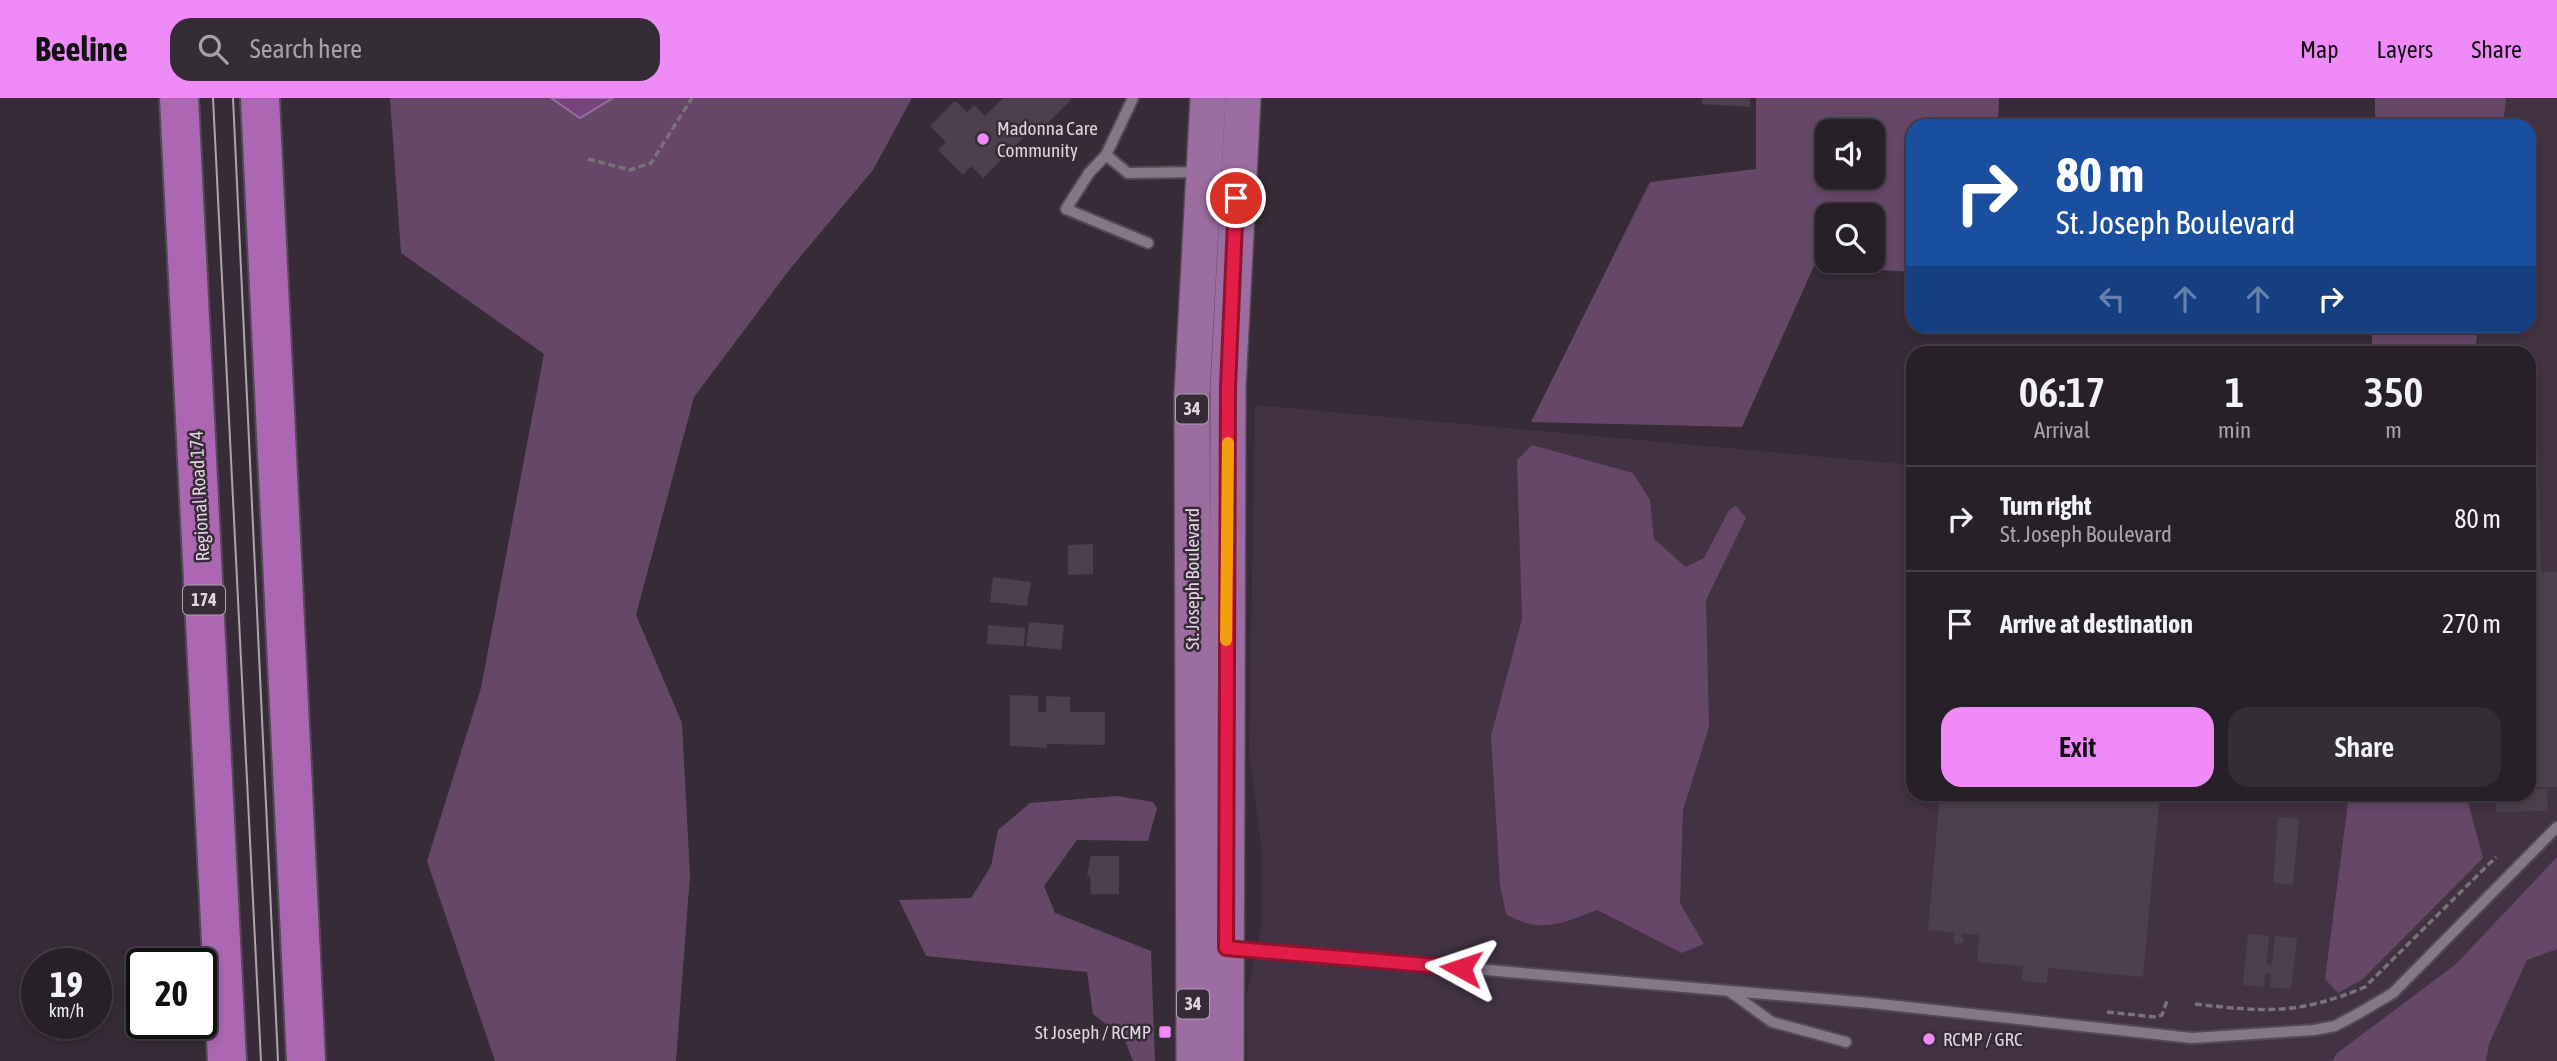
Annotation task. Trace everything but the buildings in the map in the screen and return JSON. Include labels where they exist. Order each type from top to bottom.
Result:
[{"type":"highway","name":"Regional Road 174","points":[[179,98],[227,1061]]},
{"type":"highway","points":[[261,98],[306,1061]]},
{"type":"main road","name":"St. Joseph Boulevard","points":[[1194,1061],[1210,948],[1226,645],[1228,387],[1220,171],[1208,98]]},
{"type":"main road","name":"St. Joseph Boulevard","points":[[1226,1061],[1210,948],[1191,647],[1192,394],[1220,171],[1242,98]]},
{"type":"main road","points":[[1191,647],[1226,645]]},
{"type":"lane","points":[[1133,98],[1106,155],[1089,173],[1066,209],[1148,243]]},
{"type":"lane","points":[[1106,155],[1128,173],[1220,171]]},
{"type":"lane","points":[[1210,948],[1728,991],[2192,1038],[2238,1037],[2335,1026],[2393,993],[2557,827]]},
{"type":"lane","points":[[1728,991],[1772,1022],[1846,1042]]},
{"type":"path","points":[[588,159],[630,170],[651,163],[692,98]]},
{"type":"path","points":[[2195,1004],[2279,1012],[2340,997],[2365,987],[2496,857]]},
{"type":"path","points":[[2106,1012],[2156,1017],[2162,1015],[2167,1001]]},
{"type":"shaded area","points":[[390,98],[912,98],[873,170],[790,269],[694,397],[636,615],[682,723],[690,875],[676,1061],[495,1061],[427,861],[481,688],[544,354],[401,253]]},
{"type":"shaded area","points":[[551,98],[613,98],[580,118]]},
{"type":"shaded area","points":[[1756,98],[1999,98],[1998,119],[1906,119],[1906,272],[1885,270],[1885,203],[1815,203],[1815,266],[1742,427],[1531,422],[1650,182],[1756,169]]},
{"type":"shaded area","points":[[2375,98],[2506,98],[2504,119],[2375,119]]},
{"type":"shaded area","name":"RCMP / GRC","points":[[2497,98],[2557,98],[2557,1061],[1247,1061],[1246,997],[1262,924],[1262,852],[1249,752],[1255,405],[1906,464],[1906,801],[2536,801],[2536,346],[2478,346],[2478,333],[2536,333],[2536,119],[2496,119]]},
{"type":"shaded area","points":[[2372,333],[2478,333],[2475,346],[2372,346]]},
{"type":"shaded area","points":[[1532,445],[1633,473],[1650,500],[1654,539],[1686,567],[1704,558],[1729,510],[1736,506],[1746,518],[1706,600],[1709,727],[1683,810],[1680,903],[1704,944],[1682,953],[1597,910],[1552,925],[1530,924],[1506,914],[1500,885],[1491,736],[1522,619],[1517,460]]},
{"type":"shaded area","points":[[1117,796],[1153,802],[1157,808],[1148,841],[1077,840],[1044,886],[1055,913],[1151,951],[1155,1061],[1133,1061],[1124,1038],[1093,1014],[1087,972],[926,956],[899,900],[971,898],[991,866],[998,830],[1030,803]]},
{"type":"shaded area","points":[[2348,801],[2468,801],[2483,858],[2363,979],[2338,993],[2325,979]]},
{"type":"shaded area","points":[[2557,857],[2557,949],[2527,960],[2489,1044],[2486,1061],[2332,1061],[2336,1054],[2456,964]]},
{"type":"tram line","points":[[213,98],[261,1061]]},
{"type":"tram line","points":[[233,98],[278,1061]]},
{"type":"slow traffic","points":[[1226,640],[1228,443]]},
{"type":"place","name":"Madonna Care Community","points":[[983,139]]},
{"type":"place","name":"St Joseph / RCMP","points":[[1165,1032]]},
{"type":"place","name":"RCMP / GRC","points":[[1929,1039]]},
{"type":"route","points":[[1236,198],[1228,387],[1226,948],[1461,968]]}]
